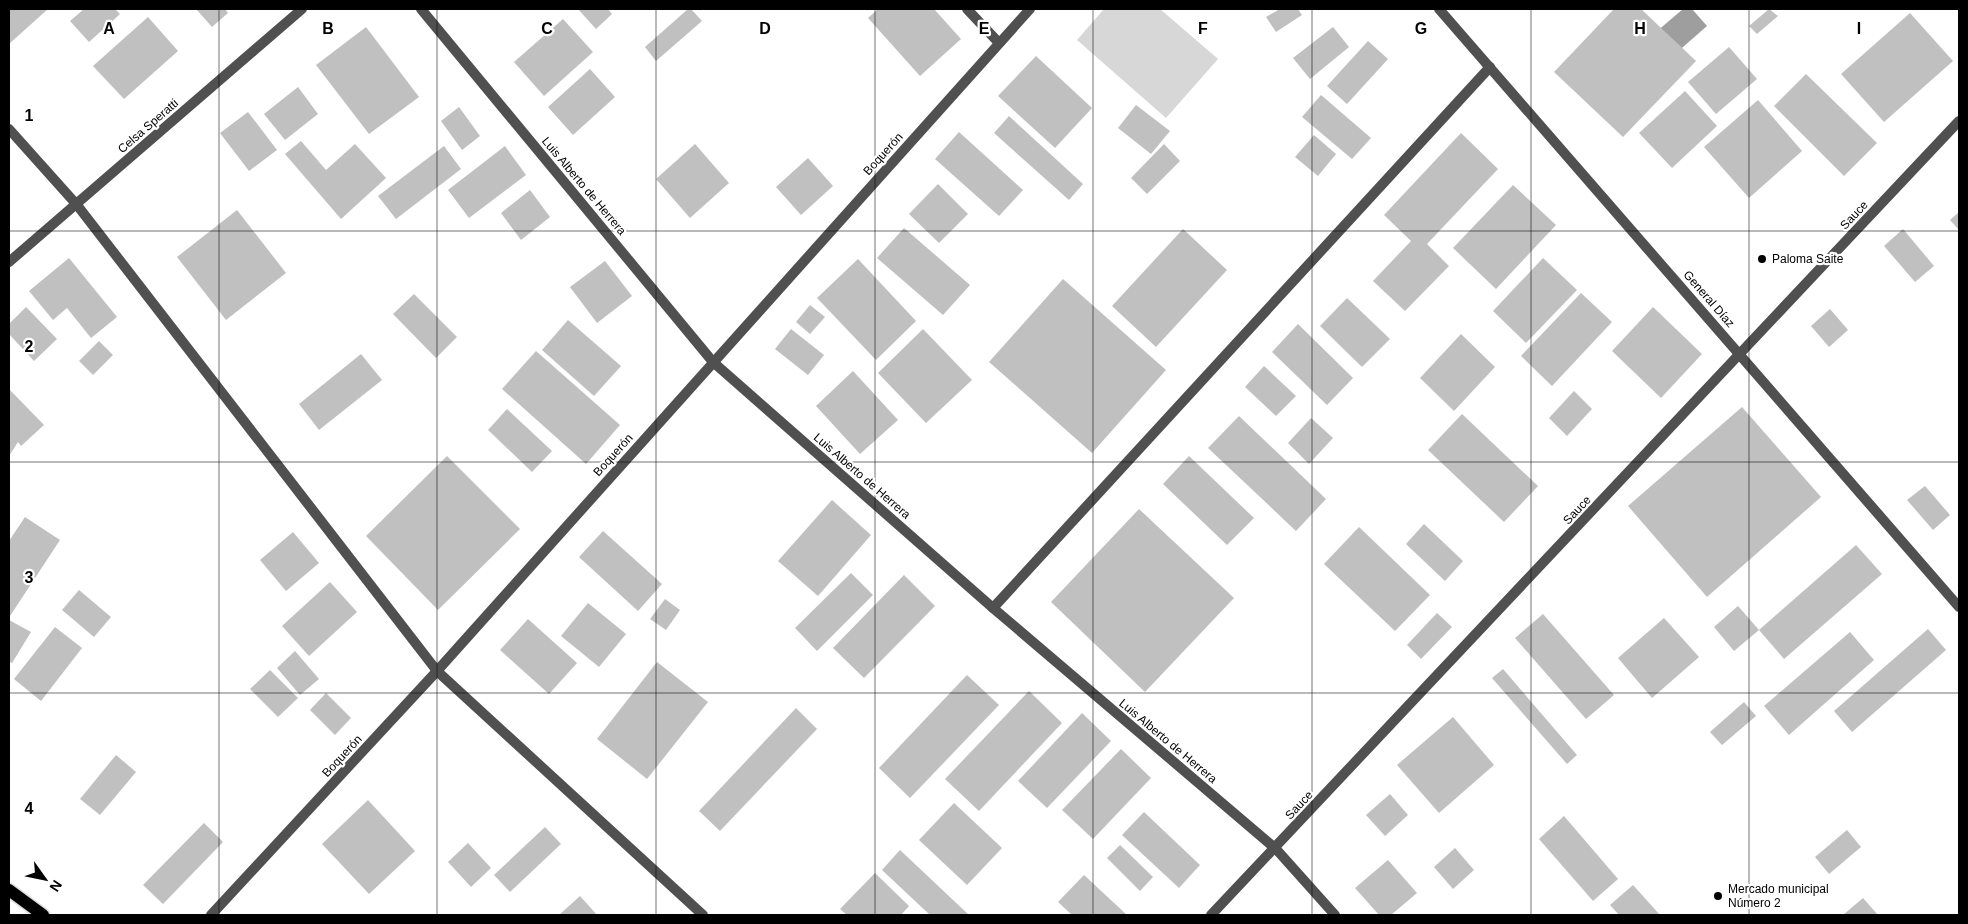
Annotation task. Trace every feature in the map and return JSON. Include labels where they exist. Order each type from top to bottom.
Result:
[{"type":"main road","points":[[9,890],[42,915]]},
{"type":"street","name":"Celsa Speratti","points":[[9,262],[302,9]]},
{"type":"street","name":"Luis Alberto de Herrera","points":[[421,9],[713,362],[993,608],[1276,849],[1335,915]]},
{"type":"street","points":[[967,9],[999,43]]},
{"type":"street","name":"Boquerón","points":[[210,915],[437,671],[1030,9]]},
{"type":"street","name":"General Díaz","points":[[1439,9],[1741,354],[1959,607]]},
{"type":"street","points":[[993,608],[1490,67]]},
{"type":"street","name":"Sauce","points":[[1211,915],[1276,849],[1959,121]]},
{"type":"street","points":[[9,129],[77,204],[437,671],[703,915]]},
{"type":"shaded area","points":[[1104,9],[1160,9],[1218,59],[1166,118],[1077,40]]},
{"type":"shaded area","points":[[1683,9],[1692,9],[1707,26],[1675,54],[1656,32]]},
{"type":"building","points":[[9,9],[48,9],[9,44]]},
{"type":"building","points":[[84,9],[115,9],[120,14],[89,42],[70,21]]},
{"type":"building","points":[[196,9],[225,9],[228,13],[212,27]]},
{"type":"building","points":[[578,9],[608,9],[612,14],[596,29]]},
{"type":"building","points":[[688,9],[691,9],[702,21],[656,61],[645,47]]},
{"type":"building","points":[[878,9],[934,9],[961,39],[920,76],[868,18]]},
{"type":"building","points":[[1280,9],[1298,9],[1302,15],[1276,32],[1266,17]]},
{"type":"building","points":[[1614,9],[1641,9],[1696,61],[1623,137],[1554,72]]},
{"type":"building","points":[[1769,9],[1778,16],[1757,34],[1749,26]]},
{"type":"building","points":[[1910,13],[1953,61],[1884,122],[1841,74]]},
{"type":"building","points":[[148,17],[178,51],[124,99],[93,66]]},
{"type":"building","points":[[563,19],[593,52],[544,96],[514,62]]},
{"type":"building","points":[[366,27],[419,97],[369,134],[316,65]]},
{"type":"building","points":[[1333,27],[1349,47],[1310,79],[1293,58]]},
{"type":"building","points":[[1368,41],[1388,59],[1347,104],[1327,86]]},
{"type":"building","points":[[1729,47],[1757,79],[1716,114],[1688,82]]},
{"type":"building","points":[[1036,56],[1092,108],[1055,148],[998,96]]},
{"type":"building","points":[[590,69],[615,97],[573,135],[548,107]]},
{"type":"building","points":[[1806,74],[1877,143],[1844,176],[1774,106]]},
{"type":"building","points":[[298,87],[318,114],[285,140],[264,114]]},
{"type":"building","points":[[1685,91],[1717,126],[1672,168],[1639,133]]},
{"type":"building","points":[[1321,95],[1371,138],[1352,159],[1302,117]]},
{"type":"building","points":[[1758,100],[1802,151],[1749,198],[1704,147]]},
{"type":"building","points":[[1136,105],[1170,131],[1151,154],[1118,128]]},
{"type":"building","points":[[459,107],[480,136],[462,150],[441,121]]},
{"type":"building","points":[[248,112],[277,150],[249,171],[220,133]]},
{"type":"building","points":[[1009,116],[1083,184],[1069,200],[994,133]]},
{"type":"building","points":[[959,132],[1023,190],[999,216],[935,159]]},
{"type":"building","points":[[1461,133],[1498,169],[1427,244],[1449,266],[1405,311],[1373,281],[1411,241],[1384,215]]},
{"type":"building","points":[[1314,135],[1336,154],[1318,176],[1295,157]]},
{"type":"building","points":[[301,141],[326,170],[355,144],[386,178],[341,219],[285,154]]},
{"type":"building","points":[[695,144],[729,183],[690,218],[656,179]]},
{"type":"building","points":[[1164,144],[1180,161],[1147,194],[1131,178]]},
{"type":"building","points":[[444,146],[461,169],[396,219],[378,196]]},
{"type":"building","points":[[505,146],[526,175],[469,218],[448,190]]},
{"type":"building","points":[[808,158],[833,186],[801,215],[776,187]]},
{"type":"building","points":[[938,184],[968,214],[939,243],[909,214]]},
{"type":"building","points":[[1513,185],[1556,225],[1496,289],[1453,248]]},
{"type":"building","points":[[530,190],[550,217],[521,240],[501,213]]},
{"type":"building","points":[[237,210],[286,273],[226,320],[177,257]]},
{"type":"building","points":[[1959,212],[1959,230],[1950,220]]},
{"type":"building","points":[[904,228],[970,285],[943,315],[877,258]]},
{"type":"building","points":[[1183,229],[1227,270],[1156,347],[1112,306]]},
{"type":"building","points":[[1903,229],[1934,266],[1915,282],[1884,246]]},
{"type":"building","points":[[69,258],[117,317],[91,338],[67,308],[53,320],[29,291]]},
{"type":"building","points":[[1543,258],[1577,290],[1526,343],[1493,311]]},
{"type":"building","points":[[858,259],[916,321],[876,360],[817,298]]},
{"type":"building","points":[[605,261],[632,296],[597,323],[570,287]]},
{"type":"building","points":[[1063,279],[1166,370],[1092,453],[989,362]]},
{"type":"building","points":[[1581,293],[1612,322],[1552,386],[1521,356]]},
{"type":"building","points":[[414,294],[457,337],[436,358],[393,314]]},
{"type":"building","points":[[1347,298],[1390,339],[1362,367],[1320,326]]},
{"type":"building","points":[[810,305],[825,317],[810,334],[796,322]]},
{"type":"building","points":[[26,307],[57,339],[34,361],[9,334],[9,324]]},
{"type":"building","points":[[1653,307],[1702,354],[1661,398],[1612,351]]},
{"type":"building","points":[[1830,309],[1848,330],[1829,347],[1811,326]]},
{"type":"building","points":[[568,320],[621,366],[594,396],[542,350]]},
{"type":"building","points":[[1298,324],[1353,378],[1327,405],[1272,352]]},
{"type":"building","points":[[791,329],[824,355],[808,375],[775,349]]},
{"type":"building","points":[[923,329],[972,380],[926,423],[878,373]]},
{"type":"building","points":[[1461,334],[1495,367],[1454,411],[1420,378]]},
{"type":"building","points":[[99,341],[113,355],[93,375],[79,361]]},
{"type":"building","points":[[536,351],[620,425],[586,464],[502,389]]},
{"type":"building","points":[[361,354],[382,380],[319,430],[299,404]]},
{"type":"building","points":[[1264,366],[1296,396],[1276,416],[1245,387]]},
{"type":"building","points":[[853,371],[898,420],[860,454],[816,406]]},
{"type":"building","points":[[9,389],[44,425],[21,446],[18,442],[9,456]]},
{"type":"building","points":[[1574,391],[1592,409],[1567,436],[1549,418]]},
{"type":"building","points":[[1742,407],[1821,497],[1707,597],[1628,506]]},
{"type":"building","points":[[507,409],[552,451],[532,472],[488,430]]},
{"type":"building","points":[[1462,414],[1538,486],[1504,522],[1428,450]]},
{"type":"building","points":[[1239,416],[1326,499],[1296,531],[1208,448]]},
{"type":"building","points":[[1311,418],[1333,438],[1309,464],[1288,443]]},
{"type":"building","points":[[447,456],[520,529],[438,610],[366,536]]},
{"type":"building","points":[[1189,456],[1254,518],[1227,545],[1163,484]]},
{"type":"building","points":[[1925,486],[1950,515],[1933,530],[1907,500]]},
{"type":"building","points":[[832,500],[871,535],[818,596],[778,561]]},
{"type":"building","points":[[1139,509],[1234,598],[1145,692],[1051,602]]},
{"type":"building","points":[[25,517],[60,540],[10,616],[9,541]]},
{"type":"building","points":[[1424,524],[1463,561],[1445,581],[1406,544]]},
{"type":"building","points":[[1359,527],[1430,595],[1395,631],[1324,564]]},
{"type":"building","points":[[603,531],[662,584],[638,611],[579,557]]},
{"type":"building","points":[[293,532],[319,563],[286,591],[260,560]]},
{"type":"building","points":[[1856,545],[1882,574],[1784,659],[1759,630]]},
{"type":"building","points":[[851,573],[873,595],[817,651],[795,628]]},
{"type":"building","points":[[904,575],[935,606],[864,678],[833,648]]},
{"type":"building","points":[[330,582],[357,612],[309,656],[282,626]]},
{"type":"building","points":[[79,590],[111,617],[94,637],[62,610]]},
{"type":"building","points":[[665,599],[680,610],[666,630],[650,619]]},
{"type":"building","points":[[588,603],[626,634],[599,667],[561,636]]},
{"type":"building","points":[[1738,606],[1759,630],[1734,651],[1714,627]]},
{"type":"building","points":[[1437,613],[1452,627],[1421,659],[1407,645]]},
{"type":"building","points":[[1543,614],[1614,695],[1586,719],[1515,638]]},
{"type":"building","points":[[1664,618],[1699,657],[1652,698],[1618,658]]},
{"type":"building","points":[[528,619],[577,663],[549,694],[500,650]]},
{"type":"building","points":[[9,620],[31,632],[12,663],[9,662]]},
{"type":"building","points":[[55,627],[82,648],[41,701],[14,679]]},
{"type":"building","points":[[1928,629],[1946,650],[1852,732],[1834,711]]},
{"type":"building","points":[[1850,632],[1874,660],[1789,735],[1764,706]]},
{"type":"building","points":[[295,651],[319,679],[300,695],[277,668]]},
{"type":"building","points":[[657,662],[708,702],[647,779],[597,739]]},
{"type":"building","points":[[1503,669],[1577,755],[1567,764],[1492,678]]},
{"type":"building","points":[[270,670],[298,698],[278,717],[250,689]]},
{"type":"building","points":[[967,675],[999,705],[910,798],[879,768]]},
{"type":"building","points":[[1029,691],[1062,723],[979,811],[945,779]]},
{"type":"building","points":[[326,693],[351,718],[335,735],[310,710]]},
{"type":"building","points":[[1744,702],[1756,716],[1722,745],[1710,732]]},
{"type":"building","points":[[796,708],[817,729],[720,831],[699,811]]},
{"type":"building","points":[[1082,713],[1111,741],[1047,808],[1018,781]]},
{"type":"building","points":[[1453,717],[1494,765],[1439,813],[1397,765]]},
{"type":"building","points":[[1121,749],[1151,778],[1093,839],[1062,810]]},
{"type":"building","points":[[116,755],[136,772],[100,815],[80,799]]},
{"type":"building","points":[[1390,794],[1408,815],[1385,836],[1366,815]]},
{"type":"building","points":[[368,800],[415,851],[369,894],[322,844]]},
{"type":"building","points":[[954,803],[1002,848],[967,885],[919,840]]},
{"type":"building","points":[[1144,812],[1200,865],[1179,888],[1122,835]]},
{"type":"building","points":[[1564,816],[1618,879],[1593,901],[1539,839]]},
{"type":"building","points":[[204,823],[223,842],[163,904],[143,885]]},
{"type":"building","points":[[545,827],[561,844],[510,892],[494,875]]},
{"type":"building","points":[[1847,830],[1861,847],[1829,874],[1815,857]]},
{"type":"building","points":[[468,843],[491,868],[471,887],[448,862]]},
{"type":"building","points":[[1120,845],[1153,877],[1140,891],[1107,858]]},
{"type":"building","points":[[1455,848],[1474,870],[1453,889],[1434,867]]},
{"type":"building","points":[[900,850],[969,915],[930,915],[882,870]]},
{"type":"building","points":[[1388,860],[1417,893],[1391,915],[1379,915],[1355,888]]},
{"type":"building","points":[[875,873],[909,906],[901,915],[847,915],[840,909]]},
{"type":"building","points":[[1084,875],[1127,915],[1072,915],[1058,902]]},
{"type":"building","points":[[1633,885],[1660,915],[1619,915],[1610,905]]},
{"type":"building","points":[[580,896],[597,915],[559,915]]},
{"type":"building","points":[[1863,898],[1878,915],[1843,915]]},
{"type":"place","name":"Paloma Saite","points":[[1762,259]]},
{"type":"place","name":"Mercado municipal Número 2","points":[[1718,896]]}]
